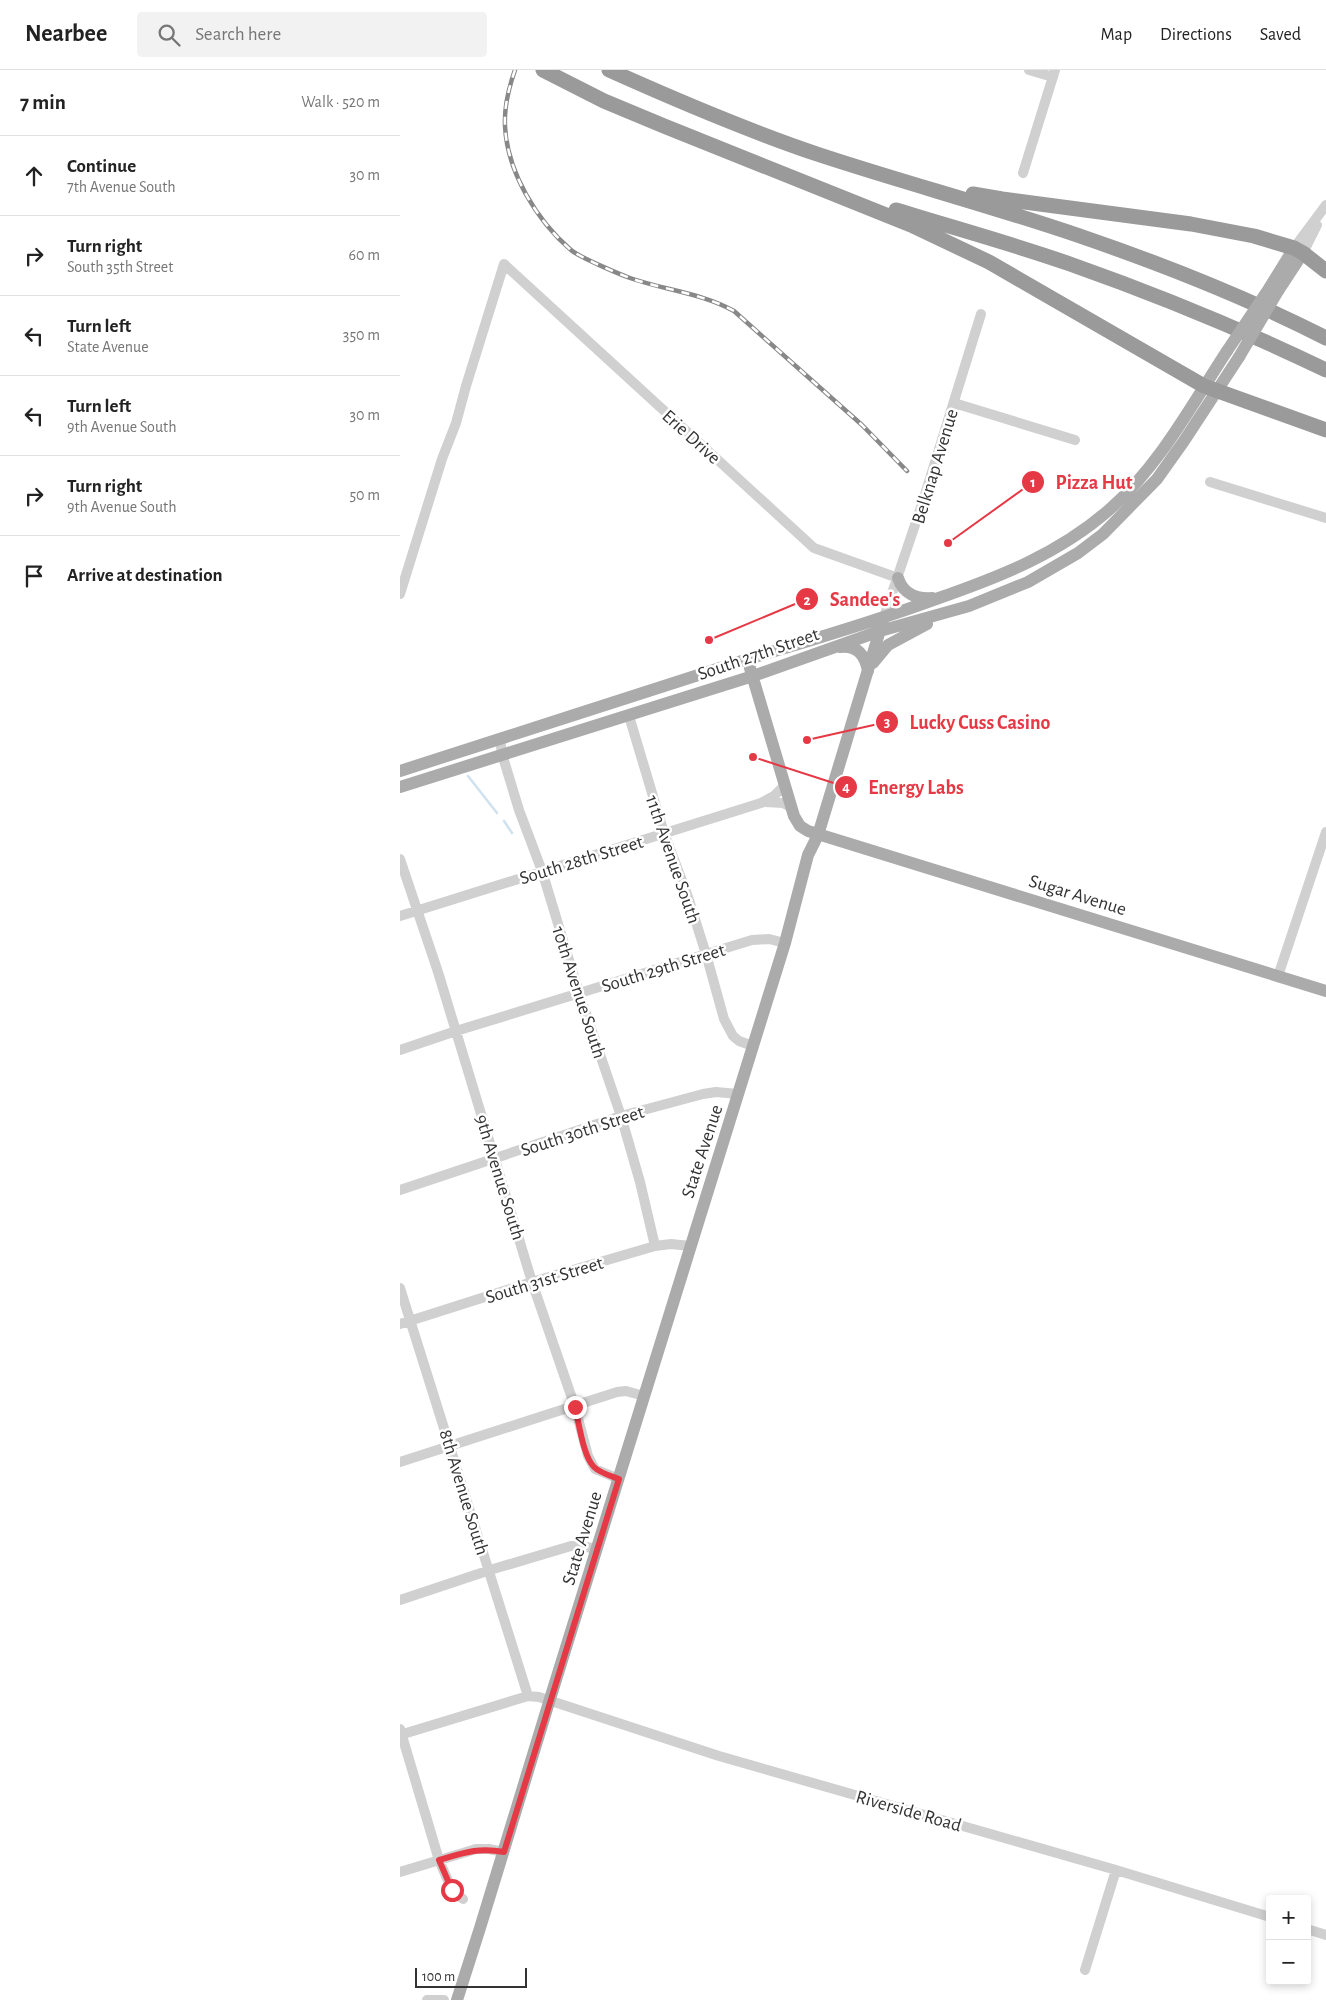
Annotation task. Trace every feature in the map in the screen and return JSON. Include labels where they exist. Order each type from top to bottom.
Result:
[{"type":"highway","points":[[543,70],[604,101],[911,225],[989,262],[1210,389],[1326,430]]},
{"type":"highway","points":[[609,70],[675,99],[820,155],[1078,235],[1280,314],[1326,338]]},
{"type":"highway","points":[[820,155],[969,193],[1012,201],[1191,224],[1254,236],[1299,251],[1326,271]]},
{"type":"highway","points":[[774,170],[1068,263],[1165,299],[1268,342],[1326,370]]},
{"type":"main road","points":[[1210,389],[1227,351],[1274,289],[1299,251]]},
{"type":"main road","name":"South 27th Street","points":[[400,771],[884,617],[997,578],[1030,563],[1063,544],[1104,514],[1154,461],[1210,389],[1239,357],[1274,289]]},
{"type":"main road","name":"South 27th Street","points":[[400,787],[753,676],[880,631],[969,606],[1028,582],[1071,557],[1103,534],[1156,479],[1210,389]]},
{"type":"main road","points":[[898,578],[903,589],[912,596],[923,598],[942,597]]},
{"type":"main road","points":[[868,671],[888,645],[952,611]]},
{"type":"main road","name":"State Avenue","points":[[457,2000],[690,1246],[785,944],[807,886],[817,851],[818,835],[884,617]]},
{"type":"main road","points":[[834,647],[849,647],[857,650],[863,656],[868,671]]},
{"type":"main road","name":"Sugar Avenue","points":[[748,659],[791,807],[800,826],[818,835],[916,863],[1326,991]]},
{"type":"street","points":[[1023,173],[1054,74],[1029,70]]},
{"type":"street","points":[[1299,251],[1326,206]]},
{"type":"street","name":"Erie Drive","points":[[400,594],[442,459],[456,423],[504,264],[814,548],[898,578]]},
{"type":"street","name":"Belknap Avenue","points":[[884,617],[981,314]]},
{"type":"street","points":[[954,402],[1075,440]]},
{"type":"street","points":[[1210,482],[1326,518]]},
{"type":"street","name":"11th Avenue South","points":[[629,716],[664,833],[687,894],[706,954],[728,1030],[739,1041],[753,1046]]},
{"type":"street","name":"10th Avenue South","points":[[500,739],[502,754],[519,810],[542,871],[579,993],[621,1116],[640,1182],[655,1246]]},
{"type":"street","name":"South 28th Street","points":[[400,916],[761,803],[774,796],[785,786]]},
{"type":"street","name":"South 28th Street","points":[[761,803],[777,802],[791,807]]},
{"type":"street","points":[[1278,976],[1326,832]]},
{"type":"street","name":"9th Avenue South","points":[[400,859],[438,972],[496,1158],[532,1282],[575,1407],[588,1456],[595,1469],[619,1479]]},
{"type":"street","name":"South 29th Street","points":[[400,1050],[456,1030],[752,940],[769,939],[785,944]]},
{"type":"street","name":"South 30th Street","points":[[400,1190],[621,1116],[703,1094],[716,1092],[738,1094]]},
{"type":"street","name":"South 31st Street","points":[[400,1324],[532,1282],[655,1246],[672,1244],[690,1246]]},
{"type":"street","name":"8th Avenue South","points":[[400,1288],[528,1696]]},
{"type":"street","points":[[400,1462],[626,1391],[644,1396]]},
{"type":"street","points":[[400,1600],[490,1570],[571,1546],[597,1549]]},
{"type":"street","points":[[463,1900],[452,1890],[439,1860],[401,1732],[528,1696]]},
{"type":"street","name":"Riverside Road","points":[[528,1696],[550,1699],[719,1756],[1116,1870],[1266,1916]]},
{"type":"street","points":[[400,1872],[476,1849],[504,1852]]},
{"type":"street","points":[[1084,1970],[1116,1870]]},
{"type":"street","points":[[1311,1930],[1326,1935]]},
{"type":"street","points":[[427,2000],[444,2000]]},
{"type":"waterway","points":[[468,776],[497,813]]},
{"type":"waterway","points":[[504,821],[512,833]]},
{"type":"railway","points":[[515,70],[507,97],[505,112],[507,143],[511,161],[526,194],[558,238],[575,253],[617,273],[709,300],[734,311],[862,425],[907,471]]},
{"type":"place","name":"Pizza Hut","points":[[948,543]]},
{"type":"place","name":"Sandee's","points":[[709,640]]},
{"type":"place","name":"Lucky Cuss Casino","points":[[807,740]]},
{"type":"place","name":"Energy Labs","points":[[753,757]]},
{"type":"route","points":[[452,1890],[439,1860],[476,1849],[504,1852],[619,1479],[595,1469],[592,1465],[575,1407]]}]
